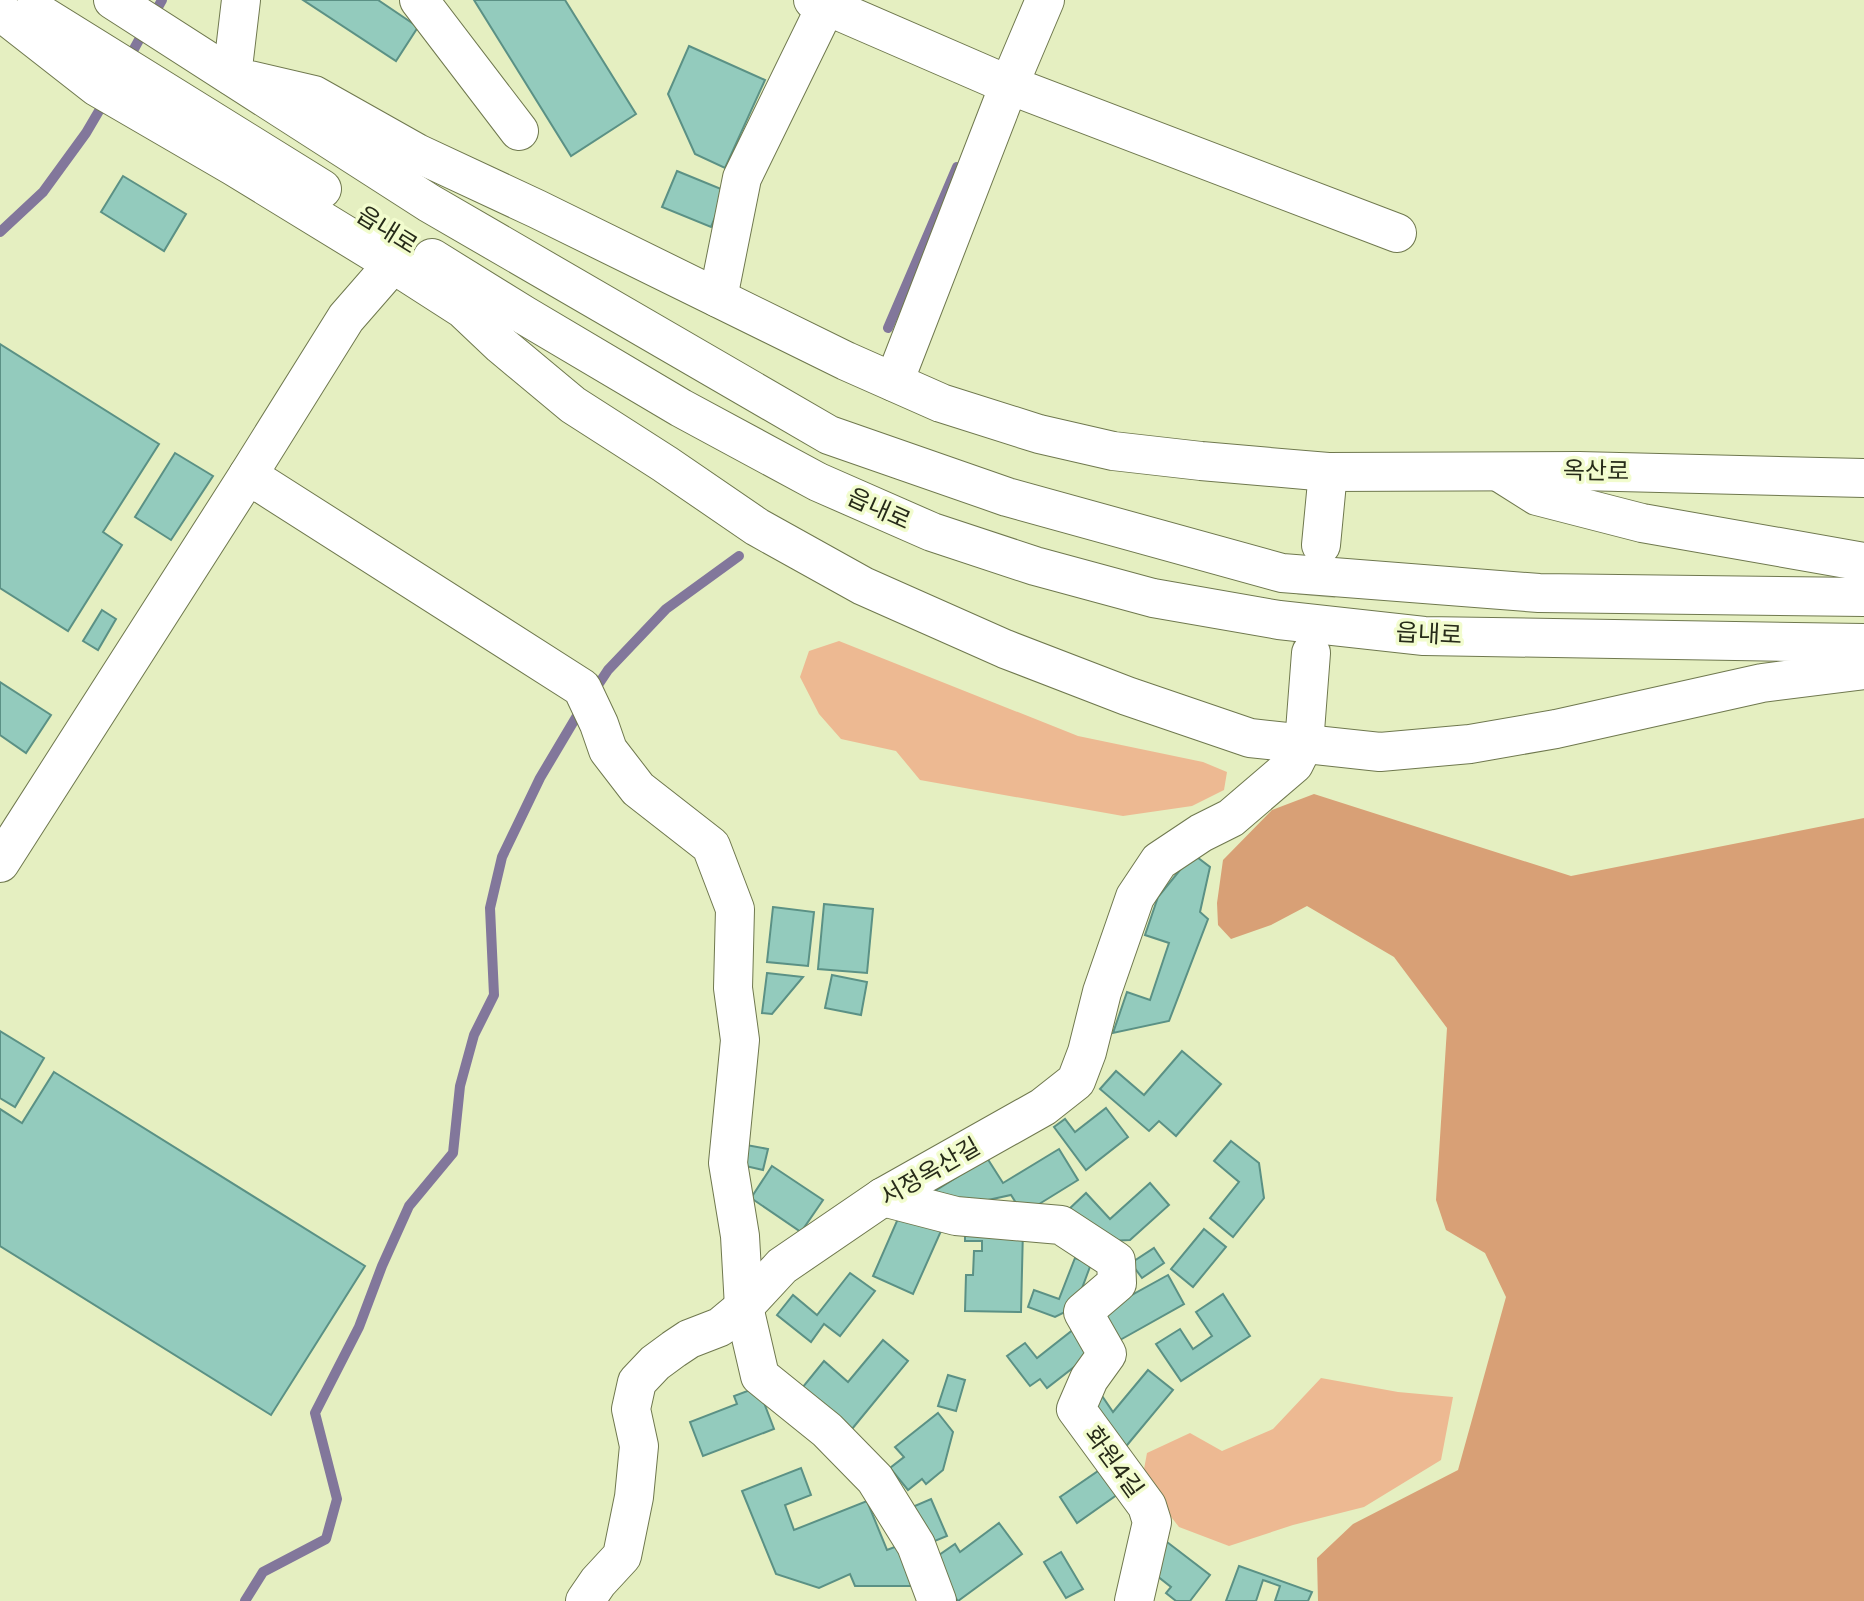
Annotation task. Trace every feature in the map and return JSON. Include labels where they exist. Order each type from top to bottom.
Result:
[{"type":"street","name":"읍내로","points":[[17,0],[524,315],[681,408],[818,482],[932,532],[1034,566],[1153,598],[1279,620],[1424,636],[1864,643]]},
{"type":"street","points":[[232,76],[241,0]]},
{"type":"street","points":[[419,0],[519,131]]},
{"type":"street","points":[[894,382],[1009,85],[1045,0]]},
{"type":"street","points":[[718,298],[742,177],[819,3],[1009,85],[1397,233]]},
{"type":"street","name":"읍내로","points":[[120,4],[429,203],[829,435],[1007,497],[1282,573],[1539,593],[1864,597]]},
{"type":"street","points":[[0,11],[112,96],[233,166],[463,309],[501,345],[573,405],[757,527],[863,586],[1005,649],[1127,696],[1250,738],[1380,752],[1470,744],[1556,729],[1762,683],[1864,670]]},
{"type":"street","name":"옥산로","points":[[232,76],[314,95],[417,153],[835,355],[941,403],[1039,434],[1113,450],[1328,472],[1579,471],[1864,478]]},
{"type":"street","points":[[0,863],[346,318],[393,264]]},
{"type":"street","points":[[1498,471],[1537,496],[1642,523],[1864,562]]},
{"type":"street","points":[[1321,545],[1328,472]]},
{"type":"street","points":[[248,475],[582,688],[608,750],[638,789],[711,846],[735,909],[733,988],[740,1040],[728,1163],[740,1236],[744,1307],[760,1376],[827,1430],[875,1479],[916,1545],[937,1601]]},
{"type":"street","points":[[1304,744],[1311,653]]},
{"type":"street","name":"서정옥산길","points":[[585,1601],[622,1556],[634,1497],[639,1446],[631,1409],[637,1382],[655,1363],[674,1349],[689,1339],[720,1326],[744,1307],[782,1266],[883,1197],[1043,1107],[1076,1081],[1087,1052],[1102,992],[1135,897],[1159,861],[1201,833],[1231,818],[1294,764],[1304,744]]},
{"type":"street","name":"화원4길","points":[[883,1197],[956,1216],[1061,1225],[1116,1261],[1117,1283],[1083,1312],[1107,1354],[1089,1380],[1076,1409],[1147,1506],[1152,1522],[1134,1601]]},
{"type":"shaded area","points":[[839,641],[1078,736],[1203,762],[1227,772],[1224,790],[1192,806],[1123,816],[920,780],[896,751],[841,739],[819,714],[800,677],[809,651]]},
{"type":"shaded area","points":[[1314,794],[1571,876],[1864,818],[1864,1601],[1318,1601],[1317,1558],[1353,1524],[1458,1470],[1506,1297],[1485,1253],[1446,1230],[1436,1200],[1447,1028],[1394,957],[1307,906],[1271,925],[1231,939],[1218,925],[1217,903],[1223,860],[1272,810]]},
{"type":"shaded area","points":[[1321,1378],[1398,1392],[1453,1397],[1441,1460],[1364,1507],[1293,1525],[1229,1546],[1179,1527],[1142,1480],[1147,1453],[1190,1433],[1222,1451],[1273,1429]]},
{"type":"building","points":[[303,0],[378,0],[418,27],[396,61]]},
{"type":"building","points":[[474,0],[565,0],[636,114],[571,156]]},
{"type":"building","points":[[689,46],[765,80],[725,168],[695,154],[668,94]]},
{"type":"building","points":[[677,171],[726,191],[711,227],[662,207]]},
{"type":"building","points":[[123,176],[186,214],[164,251],[101,212]]},
{"type":"building","points":[[0,344],[159,444],[103,532],[122,545],[68,631],[0,588]]},
{"type":"building","points":[[175,453],[213,476],[171,540],[135,517]]},
{"type":"building","points":[[102,610],[116,619],[98,650],[83,641]]},
{"type":"building","points":[[0,682],[51,715],[26,753],[0,735]]},
{"type":"building","points":[[1193,854],[1210,867],[1200,912],[1208,919],[1169,1021],[1113,1033],[1127,992],[1150,1000],[1169,943],[1145,935],[1158,897]]},
{"type":"building","points":[[824,904],[873,909],[867,973],[818,969]]},
{"type":"building","points":[[773,907],[814,912],[808,966],[767,962]]},
{"type":"building","points":[[767,973],[803,977],[772,1014],[762,1013]]},
{"type":"building","points":[[832,975],[867,982],[861,1015],[825,1008]]},
{"type":"building","points":[[0,1031],[44,1058],[15,1107],[0,1098]]},
{"type":"building","points":[[1182,1051],[1221,1084],[1176,1136],[1159,1121],[1149,1131],[1100,1089],[1116,1071],[1144,1095]]},
{"type":"building","points":[[54,1072],[365,1266],[271,1415],[0,1246],[0,1109],[22,1123]]},
{"type":"building","points":[[1106,1108],[1128,1137],[1086,1170],[1054,1127],[1065,1119],[1075,1132]]},
{"type":"building","points":[[1231,1141],[1259,1163],[1264,1198],[1233,1237],[1210,1218],[1239,1182],[1214,1161]]},
{"type":"building","points":[[741,1144],[768,1149],[763,1170],[737,1164]]},
{"type":"building","points":[[1059,1149],[1078,1180],[1023,1214],[1011,1195],[970,1204],[935,1191],[987,1158],[1003,1183]]},
{"type":"building","points":[[772,1166],[823,1200],[801,1232],[751,1198]]},
{"type":"building","points":[[1150,1183],[1169,1205],[1130,1240],[1108,1241],[1066,1212],[1086,1193],[1110,1219]]},
{"type":"building","points":[[900,1214],[941,1231],[913,1294],[873,1276]]},
{"type":"building","points":[[965,1228],[1023,1229],[1021,1312],[965,1311],[966,1275],[973,1275],[974,1251],[982,1251],[982,1241],[965,1241]]},
{"type":"building","points":[[1204,1229],[1226,1247],[1193,1287],[1171,1269]]},
{"type":"building","points":[[1154,1248],[1164,1263],[1142,1278],[1131,1263]]},
{"type":"building","points":[[1075,1258],[1091,1264],[1075,1307],[1055,1317],[1028,1307],[1034,1290],[1059,1299]]},
{"type":"building","points":[[850,1273],[875,1291],[840,1336],[824,1324],[811,1342],[777,1315],[793,1295],[817,1315]]},
{"type":"building","points":[[1168,1275],[1184,1304],[1120,1340],[1103,1311]]},
{"type":"building","points":[[1223,1294],[1250,1336],[1181,1381],[1156,1344],[1180,1329],[1193,1349],[1212,1336],[1196,1312]]},
{"type":"building","points":[[1074,1329],[1092,1353],[1047,1388],[1040,1379],[1030,1386],[1007,1356],[1025,1343],[1037,1358]]},
{"type":"building","points":[[883,1340],[908,1361],[852,1429],[802,1388],[824,1361],[848,1382]]},
{"type":"building","points":[[1148,1370],[1173,1390],[1123,1450],[1089,1401],[1100,1393],[1113,1412]]},
{"type":"building","points":[[948,1375],[965,1380],[956,1411],[938,1406]]},
{"type":"building","points":[[758,1387],[774,1429],[703,1456],[690,1422],[737,1404],[734,1396]]},
{"type":"building","points":[[938,1413],[953,1432],[943,1470],[926,1484],[922,1479],[908,1490],[890,1468],[904,1457],[895,1447]]},
{"type":"building","points":[[1104,1467],[1121,1492],[1077,1523],[1060,1497]]},
{"type":"building","points":[[801,1468],[811,1495],[785,1505],[794,1530],[867,1501],[887,1550],[905,1543],[922,1586],[855,1586],[850,1574],[819,1588],[776,1574],[742,1491]]},
{"type":"building","points":[[931,1499],[947,1536],[925,1545],[910,1508]]},
{"type":"building","points":[[999,1523],[1022,1554],[958,1601],[929,1562],[955,1544],[960,1552]]},
{"type":"building","points":[[1167,1542],[1210,1575],[1190,1601],[1176,1601],[1166,1593],[1171,1587],[1147,1568]]},
{"type":"building","points":[[1061,1552],[1083,1589],[1066,1598],[1044,1562]]},
{"type":"building","points":[[1239,1566],[1312,1592],[1308,1601],[1275,1601],[1280,1586],[1263,1580],[1256,1601],[1226,1601]]},
{"type":"waterway","points":[[153,16],[162,0]]},
{"type":"waterway","points":[[129,58],[145,29]]},
{"type":"waterway","points":[[0,232],[43,192],[86,133],[106,99]]},
{"type":"waterway","points":[[888,328],[957,167]]},
{"type":"waterway","points":[[594,691],[608,670],[666,609],[739,556]]},
{"type":"waterway","points":[[245,1601],[263,1572],[326,1539],[337,1499],[315,1413],[359,1327],[409,1206],[453,1153],[460,1086],[474,1035],[494,995],[490,908],[502,857],[540,778],[581,709]]},
{"type":"tunnel","points":[[1311,653],[1321,545]]}]
